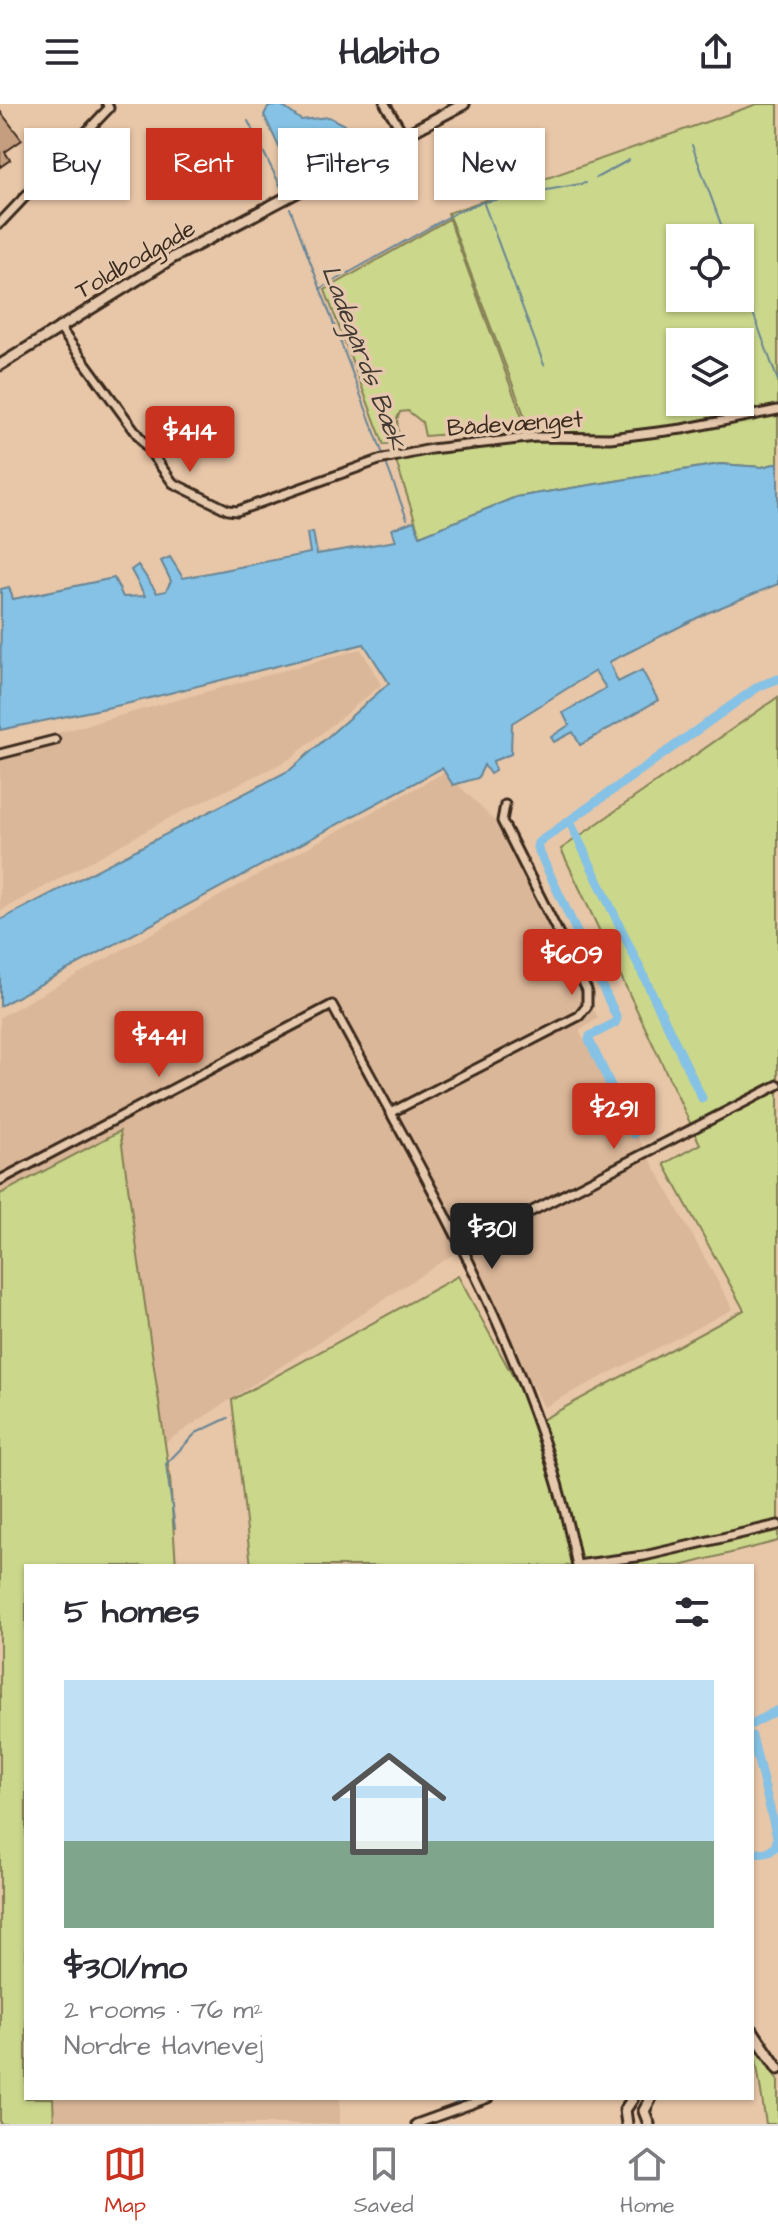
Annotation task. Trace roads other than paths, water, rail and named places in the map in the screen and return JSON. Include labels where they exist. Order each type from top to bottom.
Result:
[{"type":"street","points":[[0,223],[109,108],[107,104]]},
{"type":"street","points":[[385,104],[400,128]]},
{"type":"street","name":"Toldbodgade","points":[[418,128],[464,104]]},
{"type":"street","name":"Toldbodgade","points":[[0,365],[174,257],[281,200]]},
{"type":"street","name":"Bådevænget","points":[[59,327],[173,483],[228,510],[237,511],[393,456],[536,437],[610,438],[682,429],[778,410]]},
{"type":"street","points":[[0,754],[55,740]]},
{"type":"street","points":[[390,1113],[579,1016],[587,1006],[587,990],[502,821],[505,805]]},
{"type":"street","points":[[0,1180],[332,1005],[464,1246],[544,1435],[563,1497],[577,1564]]},
{"type":"street","points":[[464,1246],[778,1085]]},
{"type":"street","points":[[590,1564],[644,1556],[778,1525]]},
{"type":"street","points":[[754,2033],[778,2069]]},
{"type":"street","points":[[416,2124],[482,2100]]},
{"type":"street","points":[[627,2124],[625,2110],[632,2100]]},
{"type":"street","points":[[649,2124],[644,2111],[650,2100]]},
{"type":"water","points":[[281,105],[301,120],[329,117],[350,128],[278,128],[278,145],[264,115],[268,107]]},
{"type":"water","points":[[778,463],[778,584],[707,613],[609,662],[618,682],[642,670],[658,700],[580,745],[573,732],[554,742],[551,737],[569,725],[563,713],[606,688],[595,671],[512,723],[511,754],[493,761],[495,771],[490,774],[484,765],[478,778],[453,785],[442,768],[0,1006],[0,920],[290,770],[389,683],[364,644],[130,703],[0,730],[1,589],[9,587],[13,599],[114,578],[123,597],[145,596],[131,570],[138,565],[157,593],[166,591],[171,581],[161,561],[170,557],[183,578],[310,553],[307,533],[313,532],[317,554],[396,541],[392,529],[414,521],[420,536],[516,497],[720,464],[762,467]]},
{"type":"waterway","name":"Ladegårds Bæk","points":[[248,121],[278,181]]},
{"type":"waterway","points":[[692,145],[721,224]]},
{"type":"waterway","points":[[596,178],[629,160]]},
{"type":"waterway","points":[[545,190],[586,183]]},
{"type":"waterway","points":[[320,289],[457,212],[495,200]]},
{"type":"waterway","points":[[484,204],[544,365]]},
{"type":"waterway","name":"Ladegårds Bæk","points":[[290,208],[384,457]]},
{"type":"waterway","points":[[753,312],[778,381]]},
{"type":"waterway","name":"Ladegårds Bæk","points":[[386,463],[407,519]]},
{"type":"waterway","points":[[634,1134],[589,1040],[590,1036],[615,1023],[617,1018],[537,847],[538,843],[759,686],[778,679]]},
{"type":"waterway","points":[[570,822],[702,1098]]},
{"type":"waterway","points":[[175,1528],[166,1464],[196,1433],[228,1418]]},
{"type":"waterway","points":[[754,1723],[778,1710]]},
{"type":"waterway","points":[[754,1744],[777,1837],[776,1846],[769,1852],[754,1854]]}]
